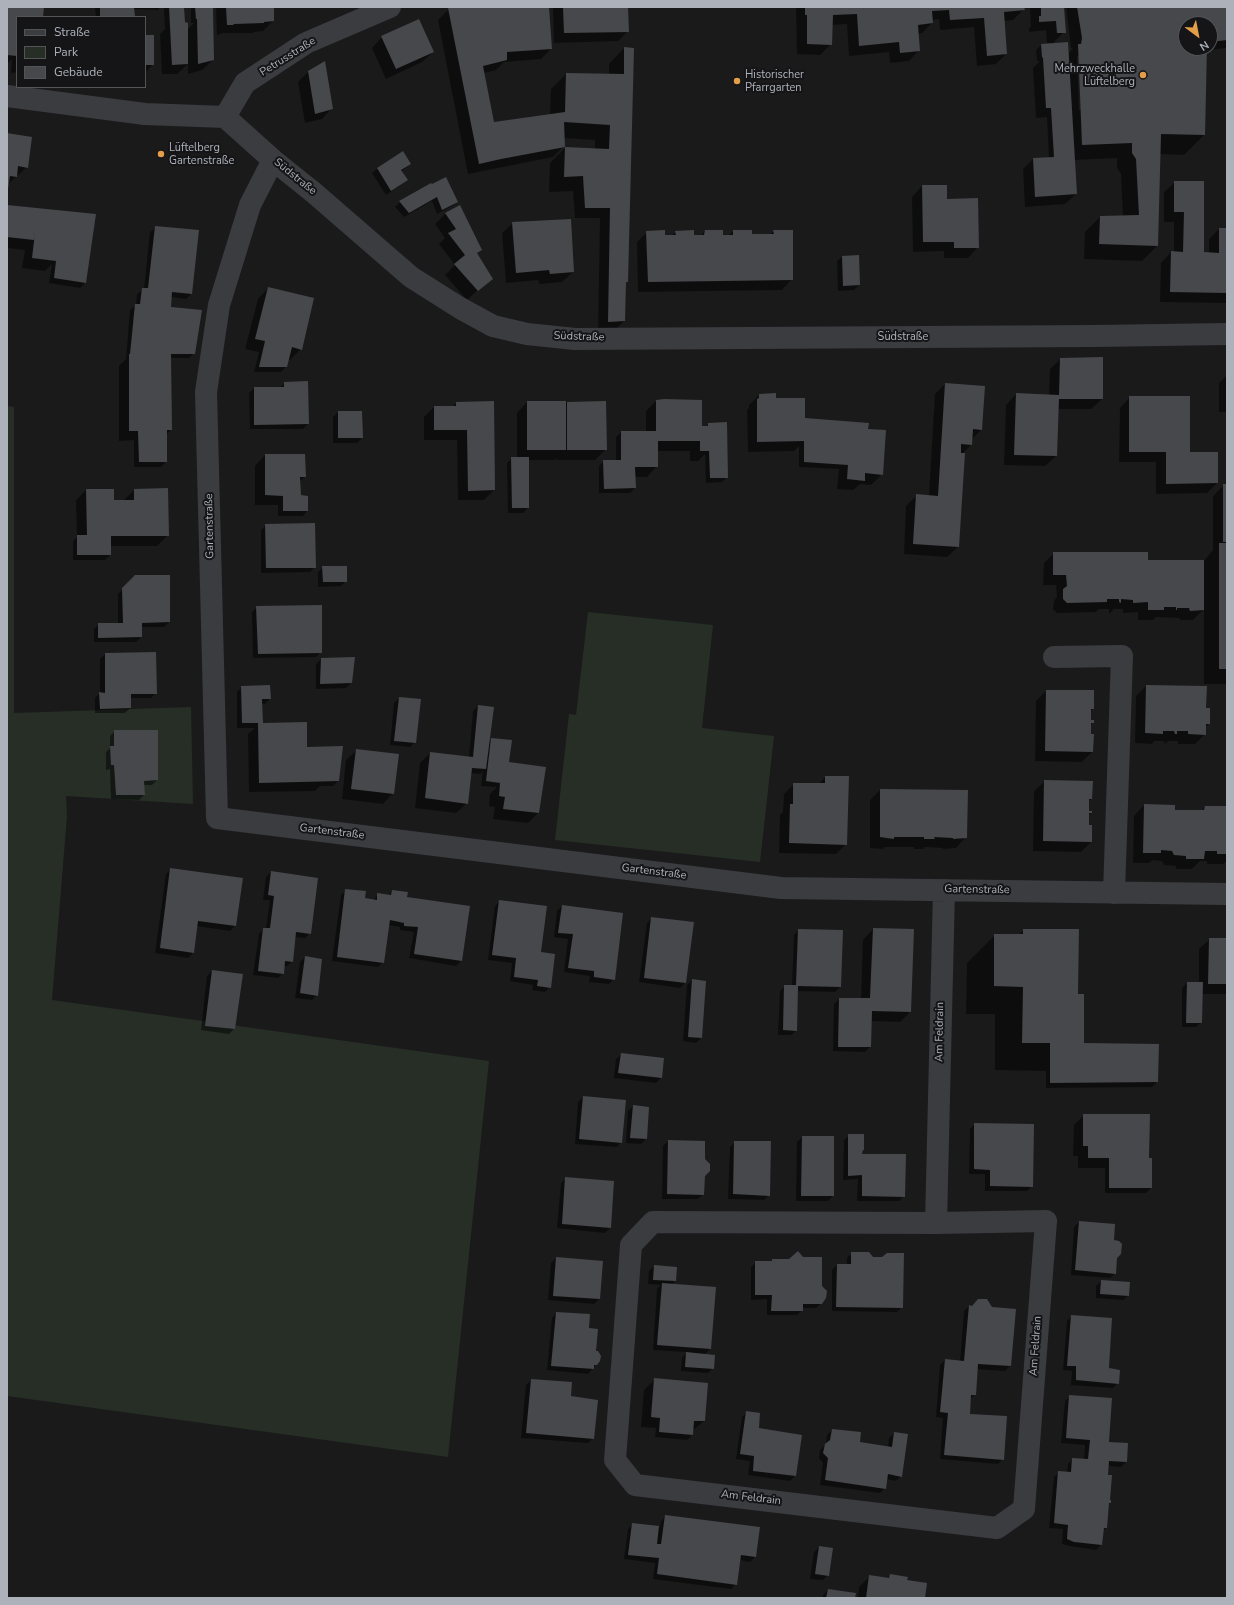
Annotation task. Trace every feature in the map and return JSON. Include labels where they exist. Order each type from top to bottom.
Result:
[{"type":"street","name":"Petrusstraße","points":[[225,117],[245,84],[306,43],[390,7]]},
{"type":"street","points":[[7,96],[145,114],[225,117]]},
{"type":"street","name":"Südstraße","points":[[225,117],[273,160],[313,192],[411,277],[460,308],[493,326],[527,334],[575,338],[1227,334]]},
{"type":"street","name":"Gartenstraße","points":[[273,160],[250,205],[219,305],[206,392],[217,818],[781,888],[1227,894]]},
{"type":"street","points":[[1054,657],[1122,656],[1114,893]]},
{"type":"street","name":"Am Feldrain","points":[[936,1223],[944,890]]},
{"type":"street","name":"Am Feldrain","points":[[1046,1221],[1024,1509],[997,1528],[635,1485],[614,1460],[631,1245],[653,1222],[936,1223],[1046,1221]]},
{"type":"green space","points":[[7,406],[14,407],[14,713],[191,707],[193,804],[66,796],[67,816],[52,1000],[489,1061],[448,1457],[7,1396]]},
{"type":"green space","points":[[588,612],[713,625],[702,728],[774,736],[760,862],[555,840],[569,714],[576,715]]},
{"type":"building","points":[[7,7],[44,7],[43,16],[16,16],[16,56],[7,55]]},
{"type":"building","points":[[100,7],[134,7],[135,16],[100,16]]},
{"type":"building","points":[[169,7],[184,7],[185,22],[188,23],[188,64],[172,65]]},
{"type":"building","points":[[195,7],[213,7],[214,60],[198,64],[197,19]]},
{"type":"building","points":[[226,7],[274,7],[274,21],[227,25]]},
{"type":"building","points":[[549,7],[552,49],[507,52],[507,60],[483,66],[494,122],[565,112],[566,73],[624,74],[624,47],[634,48],[628,282],[626,282],[625,321],[608,322],[610,208],[585,208],[583,176],[564,177],[565,147],[479,164],[448,8]],"holes":[[[564,122],[610,125],[609,149],[565,147]]]},
{"type":"building","points":[[563,7],[628,7],[629,32],[564,33]]},
{"type":"building","points":[[805,7],[1024,7],[1025,10],[1004,12],[1007,54],[987,56],[984,18],[950,20],[949,10],[932,11],[933,23],[918,25],[920,51],[900,53],[899,42],[859,46],[857,14],[833,15],[832,45],[807,44],[807,15],[805,15]]},
{"type":"building","points":[[1041,7],[1064,7],[1066,33],[1057,33],[1056,21],[1039,22]]},
{"type":"building","points":[[1077,7],[1227,7],[1227,40],[1218,41],[1218,16],[1178,16],[1178,56],[1207,56],[1205,135],[1161,134],[1158,246],[1099,244],[1100,216],[1139,215],[1136,159],[1132,153],[1132,143],[1082,145],[1078,44],[1081,44],[1082,38]]},
{"type":"building","points":[[419,19],[434,52],[396,69],[381,36]]},
{"type":"building","points":[[146,35],[154,35],[154,65],[146,65]]},
{"type":"building","points":[[1068,42],[1077,194],[1035,197],[1033,158],[1054,157],[1051,108],[1046,108],[1041,44]]},
{"type":"building","points":[[325,61],[333,109],[315,114],[308,71]]},
{"type":"building","points":[[7,133],[32,137],[28,168],[18,166],[17,177],[10,176],[8,189]]},
{"type":"building","points":[[403,151],[411,164],[401,170],[408,180],[391,191],[377,168]]},
{"type":"building","points":[[446,177],[458,202],[442,210],[437,197],[409,213],[399,201],[431,183],[432,184]]},
{"type":"building","points":[[1174,181],[1204,181],[1204,252],[1219,253],[1219,228],[1227,228],[1227,293],[1170,292],[1171,251],[1183,252],[1184,212],[1174,212]]},
{"type":"building","points":[[922,185],[947,185],[947,199],[978,198],[979,248],[954,248],[954,242],[923,242]]},
{"type":"building","points":[[7,205],[96,214],[86,283],[54,278],[56,261],[32,258],[35,233],[34,240],[7,237]]},
{"type":"building","points":[[460,205],[482,250],[477,253],[493,279],[478,291],[454,264],[465,255],[448,233],[456,229],[445,213]]},
{"type":"building","points":[[571,219],[574,272],[550,274],[549,270],[516,273],[512,222]]},
{"type":"building","points":[[155,226],[199,230],[192,294],[172,292],[171,307],[202,310],[195,354],[171,354],[172,430],[167,430],[167,462],[139,462],[138,431],[129,431],[129,354],[135,304],[140,304],[142,288],[148,288]]},
{"type":"building","points":[[665,230],[665,235],[676,235],[675,231],[694,230],[694,235],[704,235],[705,230],[723,230],[723,235],[733,235],[733,230],[752,230],[752,234],[774,234],[773,230],[793,230],[793,280],[648,282],[646,231]]},
{"type":"building","points":[[859,255],[860,285],[843,286],[842,256]]},
{"type":"building","points":[[268,287],[314,298],[302,350],[292,347],[287,367],[259,367],[265,341],[255,339]]},
{"type":"building","points":[[1103,357],[1103,399],[1059,399],[1057,456],[1014,455],[1016,393],[1059,395],[1060,358]]},
{"type":"building","points":[[308,381],[309,424],[254,425],[254,387],[284,387],[284,382]]},
{"type":"building","points":[[945,383],[985,386],[982,430],[973,429],[972,445],[961,444],[961,453],[965,453],[959,547],[913,544],[916,494],[938,496]]},
{"type":"building","points":[[776,393],[776,398],[805,398],[805,418],[869,423],[868,429],[886,430],[883,475],[865,473],[865,481],[847,479],[848,465],[804,462],[804,441],[757,442],[757,399],[759,398],[759,394]]},
{"type":"building","points":[[1129,396],[1190,396],[1190,452],[1218,452],[1218,483],[1166,484],[1166,452],[1129,452]]},
{"type":"building","points":[[656,400],[702,400],[702,426],[708,426],[708,423],[727,422],[728,478],[710,478],[709,451],[700,451],[700,441],[658,441],[658,467],[635,467],[636,488],[604,489],[603,460],[621,460],[621,431],[656,431]]},
{"type":"building","points":[[494,401],[495,490],[468,491],[467,430],[434,430],[434,406],[456,406],[456,402]]},
{"type":"building","points":[[527,401],[566,401],[566,450],[527,450]]},
{"type":"building","points":[[606,401],[607,450],[567,450],[567,402]]},
{"type":"building","points":[[338,411],[362,411],[363,438],[338,438]]},
{"type":"building","points":[[265,454],[305,454],[306,477],[300,477],[301,495],[308,496],[308,511],[283,511],[283,496],[265,495]]},
{"type":"building","points":[[511,457],[529,457],[529,508],[512,508]]},
{"type":"building","points":[[1223,484],[1227,484],[1227,542],[1223,542]]},
{"type":"building","points":[[168,488],[169,536],[111,536],[111,555],[77,555],[77,535],[87,535],[86,489],[114,489],[114,500],[134,500],[134,489]]},
{"type":"building","points":[[315,523],[316,568],[266,568],[265,524]]},
{"type":"building","points":[[1219,543],[1227,543],[1227,669],[1219,669]]},
{"type":"building","points":[[1053,552],[1148,552],[1148,560],[1204,560],[1204,610],[1190,611],[1189,608],[1177,608],[1176,610],[1176,607],[1164,607],[1164,610],[1148,610],[1148,602],[1133,603],[1133,600],[1121,599],[1121,603],[1119,602],[1119,599],[1107,599],[1107,602],[1067,603],[1063,599],[1063,589],[1067,586],[1066,575],[1053,575]]},
{"type":"building","points":[[322,566],[347,566],[347,582],[323,582]]},
{"type":"building","points":[[135,575],[170,575],[170,622],[142,623],[142,637],[98,638],[98,623],[123,623],[122,588]]},
{"type":"building","points":[[322,605],[322,653],[258,654],[256,606]]},
{"type":"building","points":[[156,652],[157,694],[131,694],[131,708],[100,709],[99,692],[105,693],[105,653]]},
{"type":"building","points":[[355,657],[352,683],[320,684],[321,658]]},
{"type":"building","points":[[270,685],[271,699],[262,699],[263,723],[307,722],[307,747],[343,746],[339,781],[259,783],[258,723],[242,723],[241,686]]},
{"type":"building","points":[[1146,685],[1207,686],[1206,708],[1210,708],[1210,724],[1206,724],[1206,735],[1188,734],[1188,731],[1177,731],[1177,734],[1175,734],[1174,731],[1163,731],[1163,734],[1145,733]]},
{"type":"building","points":[[1046,690],[1094,690],[1094,709],[1091,709],[1091,720],[1094,720],[1094,723],[1091,723],[1091,734],[1094,734],[1093,752],[1045,751]]},
{"type":"building","points":[[399,697],[421,699],[416,743],[394,741]]},
{"type":"building","points":[[478,705],[494,707],[486,769],[472,768],[468,804],[425,798],[430,752],[473,757]]},
{"type":"building","points":[[114,730],[158,730],[158,780],[144,781],[145,795],[116,795],[114,765],[111,765],[110,746],[114,746]]},
{"type":"building","points":[[491,738],[512,740],[509,762],[546,767],[539,813],[503,809],[505,797],[499,796],[500,783],[486,781]]},
{"type":"building","points":[[356,749],[399,754],[394,794],[351,789]]},
{"type":"building","points":[[825,776],[849,776],[847,845],[789,843],[790,804],[793,804],[793,783],[825,783]]},
{"type":"building","points":[[1044,780],[1093,781],[1092,799],[1089,799],[1089,811],[1092,811],[1092,813],[1089,813],[1089,825],[1092,825],[1092,842],[1043,841]]},
{"type":"building","points":[[880,789],[968,790],[967,838],[953,839],[934,837],[935,839],[924,839],[924,837],[894,837],[894,839],[880,837]]},
{"type":"building","points":[[1144,804],[1175,805],[1175,810],[1204,810],[1205,806],[1227,806],[1227,854],[1217,854],[1217,851],[1205,851],[1204,859],[1186,859],[1186,856],[1174,855],[1172,851],[1161,850],[1161,853],[1143,853]]},
{"type":"building","points":[[170,868],[243,878],[236,926],[198,921],[194,953],[160,948]]},
{"type":"building","points":[[271,871],[318,878],[311,934],[296,932],[293,962],[285,961],[284,974],[258,971],[263,928],[270,928],[274,896],[268,895]]},
{"type":"building","points":[[345,889],[366,891],[365,898],[377,900],[377,893],[391,895],[392,890],[408,892],[407,897],[470,906],[462,961],[414,954],[418,927],[404,926],[404,923],[390,920],[384,963],[337,957]]},
{"type":"building","points":[[499,900],[547,906],[541,952],[555,954],[551,988],[537,986],[538,980],[514,977],[516,958],[492,955]]},
{"type":"building","points":[[562,905],[623,913],[615,980],[594,977],[594,971],[568,968],[573,934],[558,933]]},
{"type":"building","points":[[651,917],[694,922],[686,983],[644,978]]},
{"type":"building","points":[[873,928],[914,929],[911,1012],[872,1011],[871,1047],[838,1047],[839,998],[870,998]]},
{"type":"building","points":[[798,929],[843,930],[841,987],[798,986],[797,1031],[783,1030],[784,985],[796,985]]},
{"type":"building","points":[[1023,929],[1079,929],[1078,994],[1084,994],[1084,1043],[1159,1044],[1158,1082],[1050,1083],[1050,1043],[1022,1043],[1023,987],[994,986],[994,934],[1023,934]]},
{"type":"building","points":[[1209,938],[1227,938],[1227,984],[1208,984]]},
{"type":"building","points":[[305,956],[322,959],[318,996],[300,993]]},
{"type":"building","points":[[212,970],[243,974],[235,1029],[205,1026]]},
{"type":"building","points":[[692,979],[706,981],[702,1038],[688,1037]]},
{"type":"building","points":[[1187,982],[1203,982],[1202,1023],[1186,1023]]},
{"type":"building","points":[[621,1053],[664,1058],[662,1078],[618,1073]]},
{"type":"building","points":[[583,1096],[626,1100],[622,1143],[579,1139]]},
{"type":"building","points":[[633,1105],[649,1107],[647,1139],[630,1138]]},
{"type":"building","points":[[1083,1114],[1150,1114],[1149,1158],[1152,1158],[1152,1188],[1109,1188],[1109,1158],[1088,1158],[1088,1146],[1083,1146]]},
{"type":"building","points":[[974,1123],[1034,1124],[1033,1187],[990,1186],[990,1170],[974,1169]]},
{"type":"building","points":[[848,1134],[864,1134],[864,1150],[862,1154],[906,1154],[905,1197],[862,1196],[862,1175],[848,1176]]},
{"type":"building","points":[[802,1136],[834,1136],[834,1196],[801,1196]]},
{"type":"building","points":[[668,1140],[705,1141],[705,1159],[710,1164],[710,1171],[705,1176],[704,1195],[667,1194]]},
{"type":"building","points":[[734,1141],[771,1141],[770,1196],[733,1194]]},
{"type":"building","points":[[565,1177],[614,1181],[611,1228],[562,1224]]},
{"type":"building","points":[[1079,1221],[1115,1224],[1114,1240],[1119,1241],[1122,1244],[1121,1254],[1117,1258],[1116,1274],[1075,1270]]},
{"type":"building","points":[[798,1251],[803,1257],[822,1257],[822,1286],[827,1291],[826,1298],[822,1304],[803,1304],[803,1311],[771,1311],[772,1295],[755,1295],[755,1261],[789,1259]]},
{"type":"building","points":[[851,1252],[869,1252],[873,1257],[882,1257],[887,1253],[904,1253],[903,1308],[836,1307],[837,1264],[851,1264]]},
{"type":"building","points":[[556,1257],[603,1261],[600,1299],[553,1296]]},
{"type":"building","points":[[654,1265],[677,1267],[676,1281],[653,1280]]},
{"type":"building","points":[[1101,1280],[1130,1282],[1129,1296],[1100,1294]]},
{"type":"building","points":[[662,1283],[716,1287],[711,1349],[657,1345]]},
{"type":"building","points":[[978,1299],[987,1299],[992,1307],[1016,1309],[1011,1366],[978,1364],[976,1395],[971,1395],[970,1414],[1007,1416],[1004,1460],[944,1455],[948,1413],[940,1412],[945,1359],[964,1361],[969,1305],[972,1306]]},
{"type":"building","points":[[556,1312],[590,1314],[589,1328],[598,1329],[596,1351],[598,1351],[601,1356],[597,1365],[594,1365],[594,1369],[551,1366]]},
{"type":"building","points":[[1071,1315],[1112,1318],[1109,1368],[1120,1370],[1119,1384],[1076,1380],[1076,1366],[1067,1366]]},
{"type":"building","points":[[686,1352],[715,1355],[714,1369],[685,1367]]},
{"type":"building","points":[[654,1378],[708,1383],[705,1421],[694,1421],[693,1435],[659,1432],[660,1418],[651,1417]]},
{"type":"building","points":[[531,1379],[572,1382],[571,1396],[598,1400],[594,1439],[526,1433]]},
{"type":"building","points":[[1069,1395],[1112,1398],[1109,1442],[1128,1443],[1127,1462],[1109,1461],[1108,1475],[1112,1475],[1111,1503],[1109,1503],[1107,1528],[1104,1528],[1102,1545],[1074,1542],[1067,1539],[1068,1525],[1054,1523],[1058,1471],[1071,1472],[1072,1458],[1088,1459],[1090,1440],[1066,1438]]},
{"type":"building","points":[[746,1411],[760,1413],[759,1428],[802,1435],[796,1476],[753,1471],[754,1456],[740,1454]]},
{"type":"building","points":[[832,1429],[861,1432],[860,1442],[892,1447],[894,1432],[908,1434],[902,1477],[888,1474],[886,1489],[825,1480],[828,1458],[823,1453],[825,1444],[830,1440]]},
{"type":"building","points":[[665,1515],[760,1527],[756,1557],[741,1555],[737,1585],[657,1574],[659,1558],[628,1555],[632,1523],[659,1526],[657,1544],[661,1544]]},
{"type":"building","points":[[819,1546],[833,1548],[829,1576],[815,1574]]},
{"type":"building","points":[[890,1574],[908,1577],[907,1580],[927,1583],[925,1598],[866,1598],[869,1575],[889,1578]]},
{"type":"building","points":[[828,1589],[856,1593],[855,1598],[826,1598]]},
{"type":"place","name":"Mehrzweckhalle Lüftelberg","points":[[1143,75]]},
{"type":"place","name":"Historischer Pfarrgarten","points":[[737,81]]},
{"type":"place","name":"Lüftelberg Gartenstraße","points":[[161,154]]}]
